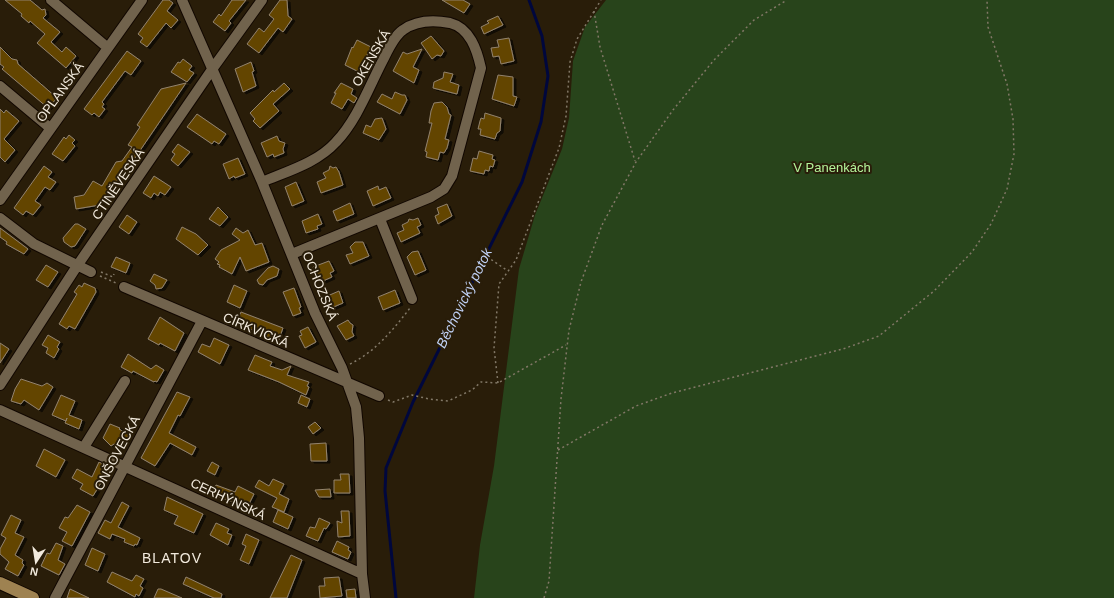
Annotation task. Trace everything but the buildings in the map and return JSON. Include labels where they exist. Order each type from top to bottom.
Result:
[{"type":"main road","points":[[0,583],[33,598]]},
{"type":"street","points":[[50,0],[108,48]]},
{"type":"street","name":"OPLANSKÁ","points":[[0,200],[142,0]]},
{"type":"street","name":"OCHOZSKÁ","points":[[182,0],[262,182],[315,313],[342,368],[356,407],[362,574],[365,598]]},
{"type":"street","name":"CTINĚVESKÁ","points":[[0,385],[77,266],[213,68],[262,0]]},
{"type":"street","name":"OKENSKÁ","points":[[262,182],[311,162],[336,142],[351,122],[390,46],[402,30],[417,23],[436,20],[454,24],[468,34],[478,51],[480,68],[452,176],[444,189],[431,197],[380,219],[292,254]]},
{"type":"street","points":[[0,86],[50,128]]},
{"type":"street","points":[[0,218],[34,244],[91,272]]},
{"type":"street","points":[[380,219],[412,299]]},
{"type":"street","name":"CÍRKVICKÁ","points":[[124,287],[379,396]]},
{"type":"street","name":"ONŠOVECKÁ","points":[[55,598],[202,321]]},
{"type":"street","points":[[84,448],[125,381]]},
{"type":"street","name":"CERHÝNSKÁ","points":[[0,410],[362,574]]},
{"type":"path","points":[[498,383],[494,348],[499,284],[516,260],[559,148],[566,116],[570,62],[577,39],[601,0]]},
{"type":"path","points":[[544,598],[549,581],[561,399],[569,330],[581,282],[602,225],[636,162],[673,110],[714,60],[754,20],[786,0]]},
{"type":"path","points":[[558,450],[636,406],[664,396],[843,349],[879,336],[934,291],[972,252],[991,224],[1007,189],[1014,154],[1013,119],[1007,84],[988,27],[987,0]]},
{"type":"path","points":[[594,11],[600,47],[636,162]]},
{"type":"path","points":[[483,254],[508,271]]},
{"type":"path","points":[[91,272],[124,287]]},
{"type":"path","points":[[342,368],[358,360],[374,348],[403,317],[410,307],[412,299]]},
{"type":"path","points":[[379,396],[393,402],[412,395],[448,401],[472,390],[481,382],[498,383],[567,344]]},
{"type":"green space","name":"V Panenkách","points":[[606,0],[1114,0],[1114,598],[474,598],[480,545],[494,466],[519,269],[535,215],[562,149],[569,118],[573,61],[585,27]]},
{"type":"waterway","name":"Běchovický potok","points":[[396,598],[385,491],[386,468],[413,402],[522,182],[541,122],[548,76],[542,36],[529,0]]},
{"type":"district","name":"BLATOV","points":[[172,558]]}]
